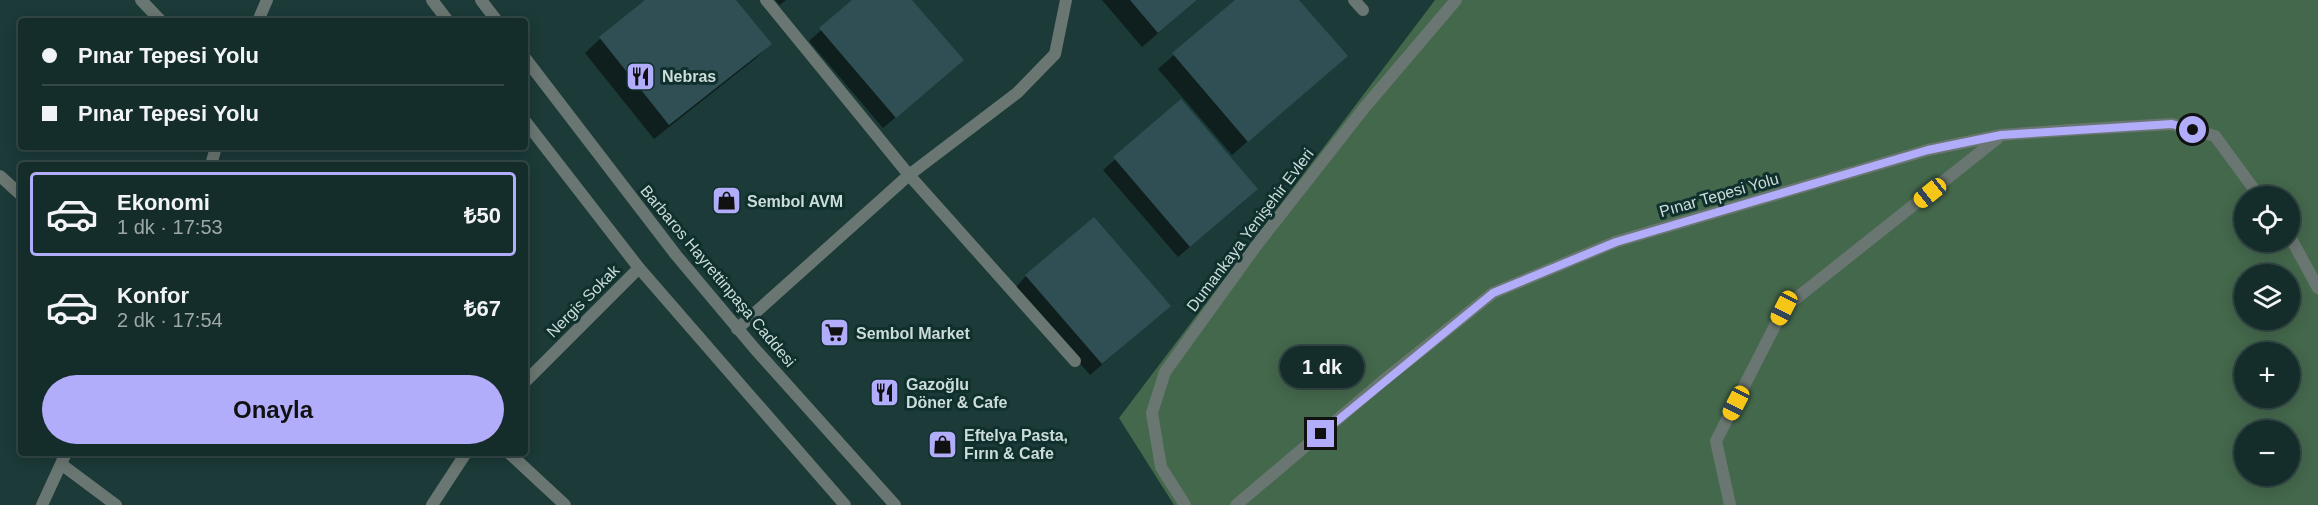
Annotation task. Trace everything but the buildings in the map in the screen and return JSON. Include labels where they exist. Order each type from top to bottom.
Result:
[{"type":"street","points":[[141,0],[159,18]]},
{"type":"street","points":[[259,18],[267,0]]},
{"type":"street","points":[[432,0],[446,18]]},
{"type":"street","points":[[481,0],[495,18]]},
{"type":"street","points":[[766,0],[909,175],[1075,361]]},
{"type":"street","points":[[737,329],[909,175],[1017,93],[1055,54],[1066,0]]},
{"type":"street","points":[[1354,0],[1363,10]]},
{"type":"street","name":"Dumankaya Yenişehir Evleri","points":[[1185,505],[1161,467],[1152,413],[1165,372],[1263,236],[1365,107],[1456,0]]},
{"type":"street","name":"Barbaros Hayrettinpaşa Caddesi","points":[[528,62],[676,255],[737,329],[895,505]]},
{"type":"street","name":"Pınar Tepesi Yolu","points":[[1236,505],[1384,380],[1493,293],[1616,242],[1928,150],[2001,135],[2172,124],[2215,136],[2252,186]]},
{"type":"street","points":[[528,125],[639,268],[845,505]]},
{"type":"street","points":[[1730,505],[1716,441],[1784,308],[2001,135]]},
{"type":"street","points":[[0,176],[18,192]]},
{"type":"street","points":[[2300,252],[2318,288]]},
{"type":"street","name":"Nergis Sokak","points":[[528,379],[639,268]]},
{"type":"street","points":[[432,505],[464,456]]},
{"type":"street","points":[[512,456],[566,505]]},
{"type":"street","points":[[42,505],[63,458],[116,505]]},
{"type":"green space","points":[[1435,0],[2318,0],[2318,505],[1174,505],[1119,418]]},
{"type":"place","name":"Nebras","points":[[641,76]]},
{"type":"place","name":"Sembol AVM","points":[[726,201]]},
{"type":"place","name":"Sembol Market","points":[[835,333]]},
{"type":"place","name":"Gazoğlu Döner & Cafe","points":[[885,393]]},
{"type":"place","name":"Eftelya Pasta, Fırın & Cafe","points":[[943,444]]},
{"type":"route","points":[[1321,434],[1384,380],[1493,293],[1616,242],[1928,150],[2001,135],[2172,124],[2193,130]]}]
